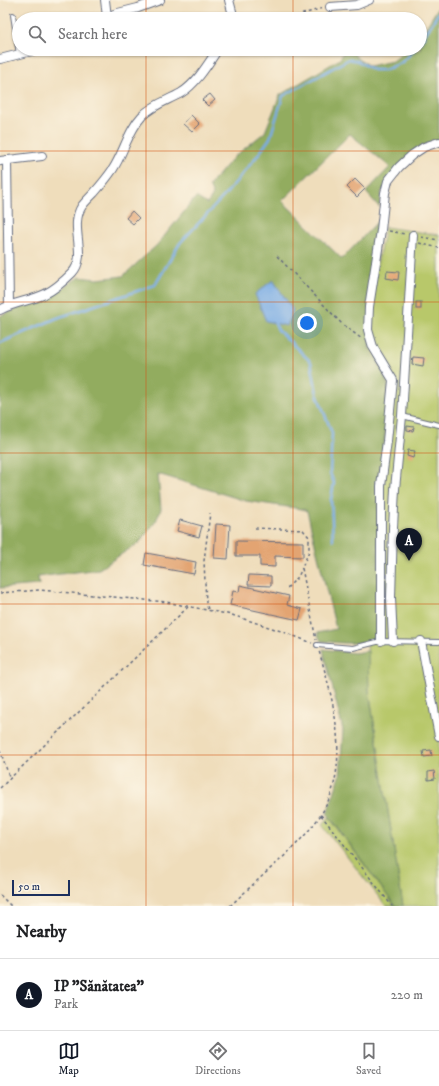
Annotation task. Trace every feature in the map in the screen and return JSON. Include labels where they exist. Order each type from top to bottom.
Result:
[{"type":"street","points":[[105,0],[106,12]]},
{"type":"street","points":[[122,12],[160,0]]},
{"type":"street","points":[[229,0],[232,12]]},
{"type":"street","points":[[330,7],[357,5],[369,0]]},
{"type":"street","points":[[0,59],[14,56]]},
{"type":"street","points":[[0,310],[9,305],[47,293],[73,272],[77,266],[79,258],[77,220],[82,206],[105,181],[118,160],[131,131],[138,121],[148,111],[161,102],[181,93],[186,89],[196,80],[213,56]]},
{"type":"street","points":[[381,641],[381,486],[393,380],[373,347],[368,330],[370,306],[385,193],[388,181],[399,167],[412,155],[424,147],[439,142]]},
{"type":"street","points":[[9,305],[3,161],[42,156]]},
{"type":"street","points":[[393,641],[391,598],[393,528],[395,488],[402,416],[413,239]]},
{"type":"street","points":[[421,641],[439,736]]},
{"type":"lane","points":[[402,416],[439,425]]},
{"type":"lane","points":[[317,645],[353,648],[381,641],[439,642]]},
{"type":"path","points":[[309,12],[330,7]]},
{"type":"path","points":[[413,239],[439,248]]},
{"type":"path","points":[[277,256],[343,325],[373,347]]},
{"type":"path","points":[[208,610],[206,603],[204,561],[210,513]]},
{"type":"path","points":[[255,528],[303,530],[309,537],[309,551],[302,568],[298,577],[287,588]]},
{"type":"path","points":[[230,906],[305,836],[321,815],[330,796],[336,774],[338,746],[335,714],[329,686],[314,634],[302,568]]},
{"type":"path","points":[[0,593],[39,590],[166,602],[232,615],[281,631],[317,645]]},
{"type":"path","points":[[0,788],[189,606]]},
{"type":"path","points":[[0,750],[10,779]]},
{"type":"path","points":[[321,815],[342,844],[392,906]]},
{"type":"path","points":[[0,895],[11,906]]},
{"type":"green space","points":[[439,6],[439,140],[424,145],[382,191],[379,207],[366,192],[390,167],[350,134],[282,201],[342,259],[379,220],[369,348],[383,372],[390,395],[378,485],[378,637],[357,643],[321,641],[317,633],[336,629],[307,511],[246,501],[158,474],[161,509],[156,521],[140,542],[99,569],[38,577],[39,585],[0,588],[0,316],[57,292],[79,277],[97,279],[123,276],[157,245],[196,197],[207,204],[213,195],[209,186],[234,157],[265,132],[280,95],[340,59],[342,56],[355,56],[369,66],[393,61],[400,56],[427,56],[427,26]]},
{"type":"green space","points":[[385,227],[439,235],[439,906],[403,906],[369,691],[367,642],[378,637],[369,348],[365,322]]},
{"type":"green space","points":[[323,649],[354,653],[368,651],[369,691],[403,906],[395,906],[327,813],[340,776],[343,730]]},
{"type":"green space","points":[[329,817],[395,906],[386,906],[322,825]]},
{"type":"water","points":[[273,280],[293,310],[287,326],[266,321],[255,294]]},
{"type":"building","points":[[210,94],[215,100],[208,106],[202,100]]},
{"type":"building","points":[[191,115],[200,124],[192,132],[183,124]]},
{"type":"building","points":[[355,179],[365,189],[357,197],[347,187]]},
{"type":"building","points":[[132,211],[139,218],[133,224],[126,218]]},
{"type":"building","points":[[387,271],[399,272],[398,280],[386,278]]},
{"type":"building","points":[[416,302],[421,302],[421,309],[416,309]]},
{"type":"building","points":[[413,357],[424,358],[423,366],[412,364]]},
{"type":"building","points":[[407,426],[414,427],[413,431],[407,430]]},
{"type":"building","points":[[408,450],[415,451],[413,458],[407,456]]},
{"type":"building","points":[[180,520],[202,526],[199,537],[177,531]]},
{"type":"building","points":[[216,524],[230,525],[228,559],[214,558]]},
{"type":"building","points":[[236,541],[303,542],[303,557],[275,556],[275,567],[260,566],[260,556],[236,556]]},
{"type":"building","points":[[146,553],[196,562],[194,574],[144,565]]},
{"type":"building","points":[[249,575],[271,576],[271,586],[248,585]]},
{"type":"building","points":[[240,585],[289,596],[287,605],[302,609],[299,620],[230,605],[233,591],[239,592]]},
{"type":"building","points":[[431,750],[432,756],[424,757],[423,751]]},
{"type":"building","points":[[434,771],[435,779],[428,780],[428,772]]},
{"type":"waterway","points":[[427,32],[439,12]]},
{"type":"waterway","points":[[0,343],[57,318],[155,285],[180,243],[225,195],[270,138],[283,96],[349,59],[358,61],[373,70],[385,70],[401,63],[408,56]]},
{"type":"waterway","points":[[275,323],[278,330],[311,362],[317,394],[332,433],[330,473],[334,483],[331,499],[333,540]]},
{"type":"place","name":"IP \"Sănătatea\"","points":[[409,561]]}]
